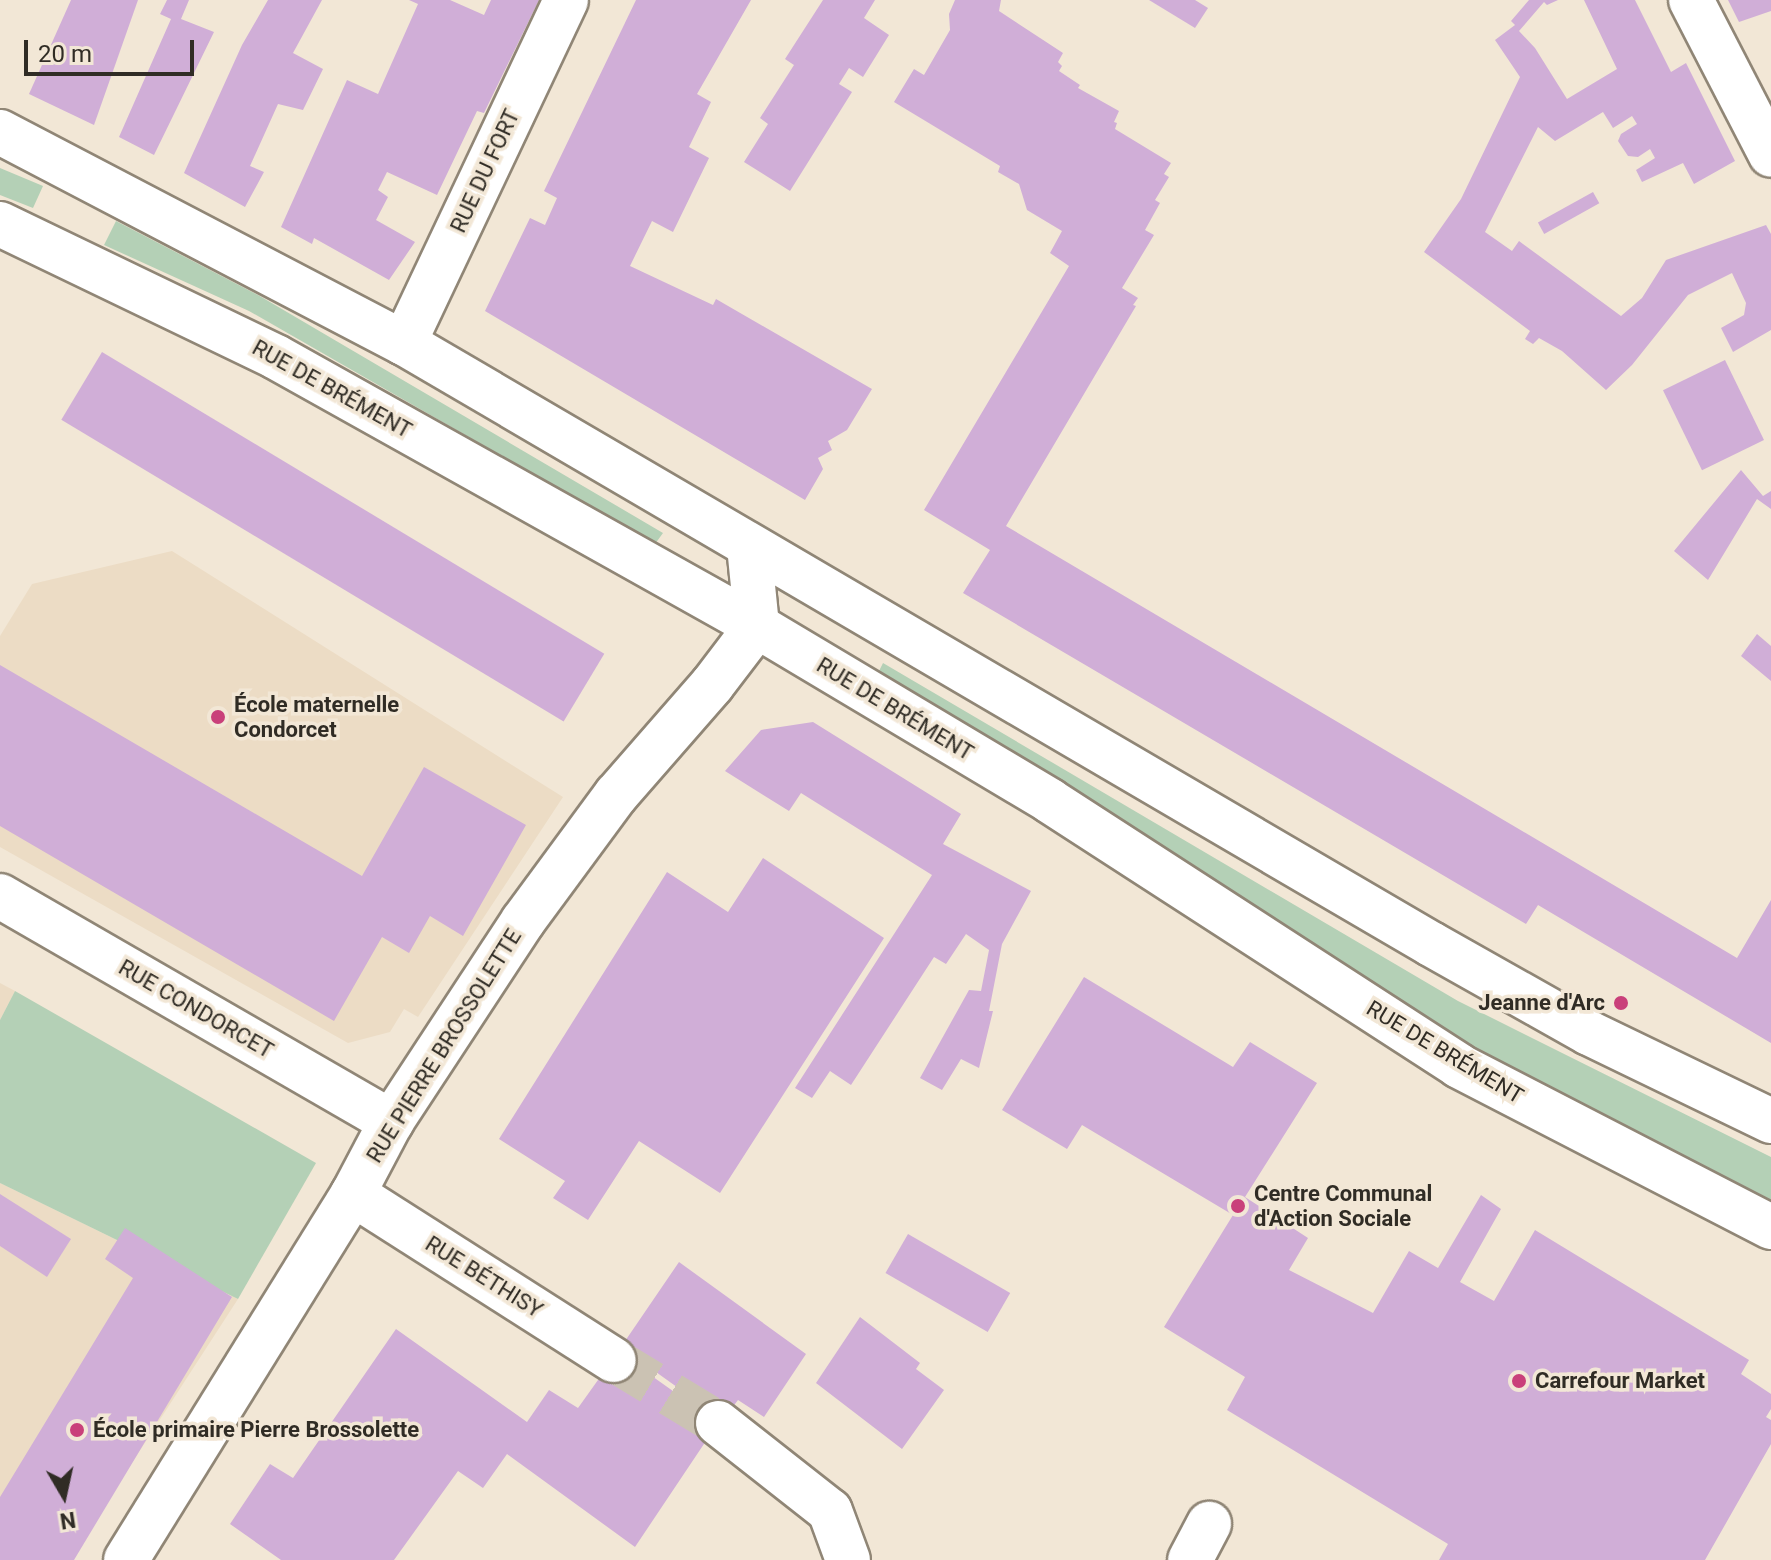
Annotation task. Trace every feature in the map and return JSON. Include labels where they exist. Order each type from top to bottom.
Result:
[{"type":"main road","name":"RUE DU FORT","points":[[404,343],[566,0]]},
{"type":"main road","points":[[1691,0],[1771,155]]},
{"type":"main road","points":[[0,132],[404,343],[1457,959],[1589,1033],[1771,1121]]},
{"type":"main road","name":"RUE DE BRÉMENT","points":[[0,224],[276,357],[757,626],[1050,801],[1459,1066],[1771,1227]]},
{"type":"main road","points":[[749,546],[757,626]]},
{"type":"main road","name":"RUE PIERRE BROSSOLETTE","points":[[126,1560],[353,1194],[391,1122],[523,921],[616,795],[712,685],[757,626]]},
{"type":"main road","name":"RUE CONDORCET","points":[[0,896],[391,1122]]},
{"type":"main road","name":"RUE BÉTHISY","points":[[353,1194],[614,1360]]},
{"type":"main road","points":[[718,1423],[830,1511],[848,1560]]},
{"type":"shaded area","name":"École maternelle Condorcet","points":[[172,551],[563,797],[418,1017],[404,1009],[390,1032],[348,1043],[0,847],[0,636],[32,584]]},
{"type":"shaded area","points":[[0,983],[15,991],[0,1020]]},
{"type":"shaded area","name":"École primaire Pierre Brossolette","points":[[0,1183],[238,1299],[69,1560],[0,1560]]},
{"type":"green space","points":[[0,168],[43,186],[33,208],[0,195]]},
{"type":"green space","points":[[116,221],[258,295],[663,533],[655,544],[249,311],[104,245]]},
{"type":"green space","points":[[883,663],[1458,1001],[1771,1157],[1771,1202],[1449,1041],[877,675]]},
{"type":"green space","points":[[15,991],[316,1163],[238,1299],[0,1183],[0,1020]]},
{"type":"building","points":[[71,0],[138,0],[94,125],[29,94]]},
{"type":"building","points":[[167,0],[189,0],[181,19],[214,32],[154,155],[119,137],[171,19],[160,14]]},
{"type":"building","points":[[268,0],[322,0],[293,53],[323,69],[303,110],[278,104],[250,166],[264,172],[245,207],[184,173],[242,45]]},
{"type":"building","points":[[409,0],[450,0],[484,15],[491,0],[539,0],[484,113],[477,111],[437,195],[387,172],[378,190],[388,197],[376,220],[415,242],[389,280],[314,238],[312,244],[281,227],[347,80],[378,94],[418,4]]},
{"type":"building","points":[[636,0],[751,0],[697,94],[711,102],[689,147],[709,158],[673,232],[652,221],[630,266],[713,305],[716,299],[872,389],[847,430],[828,441],[832,450],[818,458],[823,469],[805,500],[485,311],[530,218],[545,225],[557,198],[544,191]]},
{"type":"building","points":[[823,0],[875,0],[864,18],[889,35],[863,77],[849,68],[839,84],[852,92],[790,191],[744,162],[768,124],[760,118],[794,65],[785,59]]},
{"type":"building","points":[[955,0],[1001,0],[999,11],[1063,53],[1058,62],[1062,66],[1059,71],[1080,85],[1078,88],[1119,111],[1114,122],[1117,123],[1115,129],[1171,163],[1164,174],[1169,177],[1155,200],[1160,203],[1145,230],[1154,235],[1122,288],[1138,298],[1133,305],[1136,306],[1006,526],[1737,958],[1771,900],[1771,1043],[1538,905],[1526,924],[963,593],[990,550],[924,510],[1069,266],[1050,253],[1062,231],[1027,210],[1019,184],[998,172],[1000,166],[894,102],[914,69],[924,75],[950,30],[949,14]]},
{"type":"building","points":[[1149,0],[1195,0],[1208,8],[1195,28]]},
{"type":"building","points":[[1529,0],[1558,0],[1547,5],[1544,2],[1519,31],[1535,48],[1567,99],[1617,69],[1584,0],[1635,0],[1671,72],[1686,63],[1735,161],[1694,184],[1683,163],[1642,182],[1636,170],[1655,158],[1650,149],[1638,157],[1628,156],[1618,141],[1621,134],[1637,124],[1632,116],[1613,128],[1603,112],[1555,141],[1538,127],[1485,232],[1512,251],[1519,241],[1621,316],[1642,298],[1666,260],[1766,225],[1771,234],[1771,330],[1733,352],[1721,328],[1744,315],[1746,303],[1732,273],[1688,295],[1632,365],[1606,390],[1562,351],[1539,338],[1533,344],[1525,339],[1530,331],[1424,252],[1461,199],[1520,77],[1495,40],[1515,25],[1511,21]]},
{"type":"building","points":[[1728,0],[1771,0],[1771,11],[1739,22]]},
{"type":"building","points":[[1593,192],[1599,203],[1544,234],[1538,223]]},
{"type":"building","points":[[102,352],[604,654],[564,722],[61,420]]},
{"type":"building","points":[[1725,360],[1764,440],[1702,470],[1663,390]]},
{"type":"building","points":[[1741,470],[1763,496],[1771,491],[1771,509],[1757,499],[1708,580],[1674,551]]},
{"type":"building","points":[[1757,634],[1771,646],[1771,681],[1741,656]]},
{"type":"building","points":[[0,665],[362,876],[424,767],[526,825],[463,936],[430,916],[409,953],[382,937],[334,1021],[0,826]]},
{"type":"building","points":[[813,722],[961,814],[943,844],[1031,891],[1002,944],[989,1011],[993,1011],[979,1068],[961,1059],[942,1090],[920,1078],[969,990],[981,991],[989,950],[966,934],[946,964],[934,957],[851,1085],[830,1071],[812,1098],[795,1088],[932,875],[801,793],[789,811],[725,771],[761,730]]},
{"type":"building","points":[[763,858],[884,938],[720,1193],[639,1141],[588,1220],[553,1198],[565,1181],[499,1139],[667,872],[728,912]]},
{"type":"building","name":"Carrefour Market","points":[[1084,977],[1233,1067],[1250,1042],[1317,1083],[1245,1197],[1308,1238],[1289,1270],[1373,1313],[1409,1251],[1438,1268],[1481,1195],[1501,1209],[1460,1282],[1494,1301],[1535,1230],[1749,1360],[1741,1374],[1771,1394],[1771,1409],[1766,1417],[1771,1420],[1771,1444],[1705,1560],[1439,1560],[1448,1544],[1227,1410],[1245,1377],[1164,1327],[1233,1215],[1082,1125],[1067,1149],[1002,1110]]},
{"type":"building","points":[[0,1194],[71,1239],[47,1277],[0,1246]]},
{"type":"building","points":[[125,1228],[232,1297],[74,1560],[0,1560],[0,1497],[133,1278],[105,1259]]},
{"type":"building","points":[[908,1234],[1010,1293],[988,1332],[886,1273]]},
{"type":"building","points":[[679,1262],[806,1354],[764,1417],[738,1400],[723,1420],[621,1347]]},
{"type":"building","points":[[860,1317],[920,1363],[916,1369],[944,1390],[902,1449],[816,1383]]},
{"type":"building","points":[[396,1329],[527,1422],[549,1390],[578,1408],[618,1352],[718,1423],[635,1547],[507,1454],[483,1488],[458,1471],[394,1560],[281,1560],[230,1524],[270,1464],[293,1478]]},
{"type":"tunnel","points":[[614,1360],[718,1423]]},
{"type":"place","name":"École maternelle Condorcet","points":[[218,717]]},
{"type":"place","name":"Jeanne d'Arc","points":[[1621,1003]]},
{"type":"place","name":"Centre Communal d'Action Sociale","points":[[1238,1206]]},
{"type":"place","name":"Carrefour Market","points":[[1519,1381]]},
{"type":"place","name":"École primaire Pierre Brossolette","points":[[77,1430]]}]
